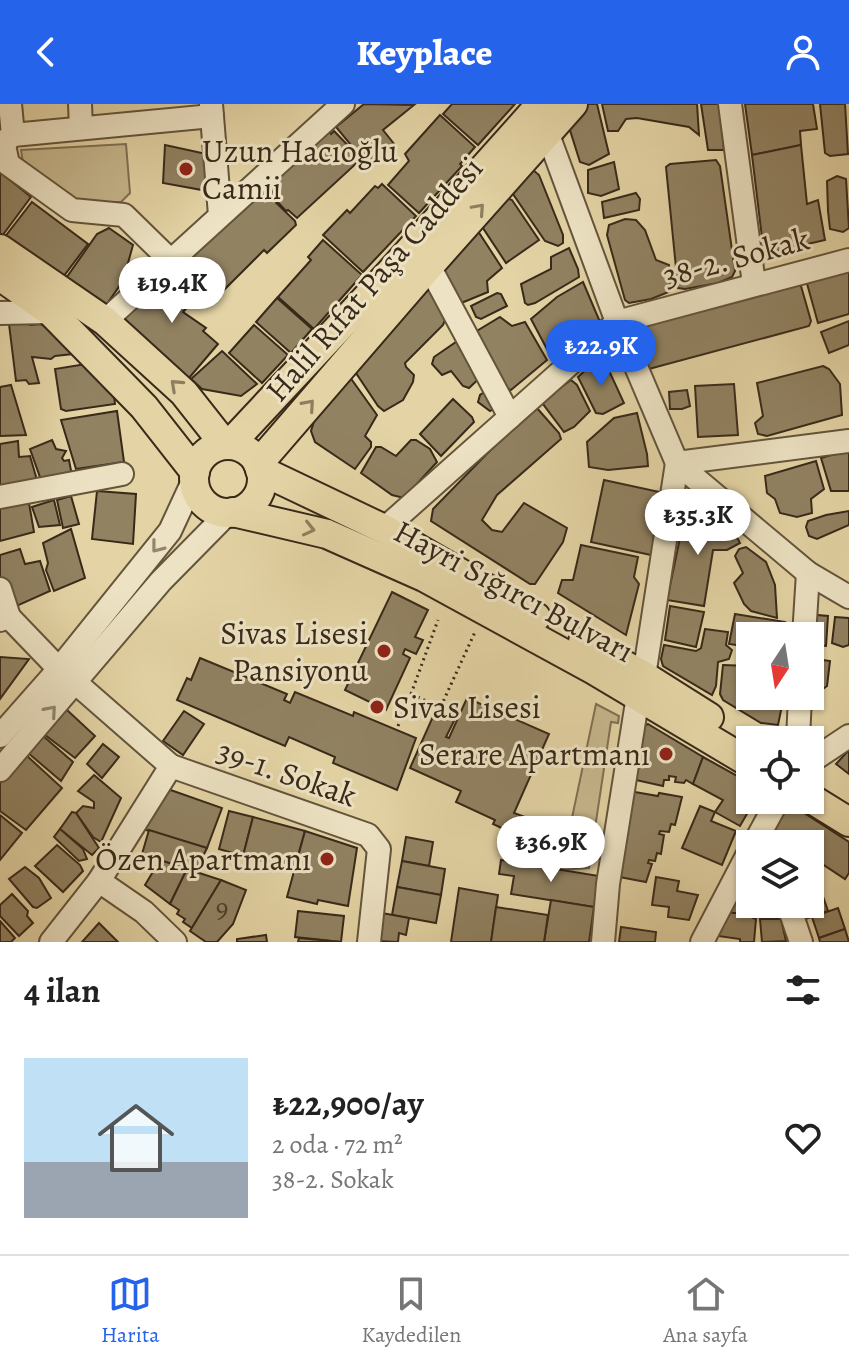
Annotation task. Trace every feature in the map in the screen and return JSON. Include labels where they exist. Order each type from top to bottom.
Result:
[{"type":"main road","name":"Halil Rıfat Paşa Caddesi","points":[[227,445],[389,274],[541,104]]},
{"type":"main road","name":"Halil Rıfat Paşa Caddesi","points":[[259,467],[429,266],[573,104]]},
{"type":"main road","points":[[0,249],[105,321],[184,393],[227,445],[245,450],[259,467],[261,486],[256,497],[246,507],[231,512],[215,510],[205,504],[196,490],[194,475],[144,407],[51,312],[0,276]]},
{"type":"main road","points":[[194,475],[206,453],[227,445]]},
{"type":"main road","name":"Hayri Sığırcı Bulvarı","points":[[259,467],[384,529],[641,686],[736,753]]},
{"type":"main road","name":"Hayri Sığırcı Bulvarı","points":[[231,512],[327,534],[424,577],[736,736]]},
{"type":"main road","points":[[824,788],[849,802]]},
{"type":"main road","points":[[824,807],[849,822]]},
{"type":"street","points":[[10,104],[5,142],[8,164],[72,210],[124,215],[170,260]]},
{"type":"street","points":[[80,104],[81,128]]},
{"type":"street","points":[[105,321],[343,104]]},
{"type":"street","points":[[730,104],[754,284]]},
{"type":"street","points":[[5,142],[212,110],[220,215]]},
{"type":"street","points":[[547,132],[617,322],[677,463],[808,573],[849,597]]},
{"type":"street","name":"38-2. Sokak","points":[[384,529],[617,322],[849,260]]},
{"type":"street","points":[[429,266],[510,417]]},
{"type":"street","points":[[0,313],[51,312]]},
{"type":"street","points":[[677,463],[849,441]]},
{"type":"street","points":[[603,942],[608,884],[677,463]]},
{"type":"street","points":[[0,497],[122,474]]},
{"type":"street","points":[[0,770],[170,531],[194,475]]},
{"type":"street","points":[[0,736],[68,676],[231,512]]},
{"type":"street","points":[[805,622],[808,573]]},
{"type":"street","points":[[0,589],[5,619],[171,766],[99,881],[51,942]]},
{"type":"street","points":[[824,753],[849,736]]},
{"type":"street","name":"39-1. Sokak","points":[[171,766],[368,835],[379,849],[369,942]]},
{"type":"street","points":[[702,942],[736,877]]},
{"type":"street","points":[[99,881],[144,912],[175,942]]},
{"type":"street","points":[[793,918],[801,942]]},
{"type":"path","points":[[411,694],[437,706],[442,704],[484,610]]},
{"type":"path","points":[[398,726],[438,620]]},
{"type":"shaded area","points":[[126,144],[130,193],[121,202],[80,202],[23,163],[21,150]]},
{"type":"shaded area","points":[[596,704],[619,716],[618,723],[611,722],[589,868],[561,870]]},
{"type":"building","points":[[364,104],[414,105],[383,130],[395,145],[369,167],[336,127]]},
{"type":"building","points":[[452,104],[515,104],[478,145],[443,114]]},
{"type":"building","points":[[588,104],[597,104],[609,154],[589,165],[580,162],[569,127],[575,115]]},
{"type":"building","points":[[602,104],[697,104],[699,135],[689,127],[637,118],[626,119],[618,131],[608,131]]},
{"type":"building","points":[[701,104],[720,104],[724,150],[708,150]]},
{"type":"building","points":[[745,104],[813,104],[817,129],[800,131],[801,145],[752,155]]},
{"type":"building","points":[[820,104],[845,104],[848,154],[830,156],[825,153]]},
{"type":"building","points":[[440,115],[475,147],[419,213],[388,185],[409,161],[405,154]]},
{"type":"building","points":[[329,131],[331,134],[334,131],[361,159],[297,218],[270,194],[272,192],[268,187]]},
{"type":"building","name":"Uzun Hacıoğlu Camii","points":[[165,145],[211,155],[202,190],[163,183]]},
{"type":"building","points":[[801,145],[807,204],[818,200],[825,240],[764,254],[752,155]]},
{"type":"building","points":[[716,160],[720,166],[735,271],[732,277],[718,283],[678,288],[666,167],[670,164]]},
{"type":"building","points":[[614,162],[619,189],[601,196],[588,193],[588,170]]},
{"type":"building","points":[[533,170],[539,175],[563,235],[563,243],[558,246],[545,241],[513,194]]},
{"type":"building","points":[[0,172],[31,197],[2,236],[0,234]]},
{"type":"building","points":[[837,176],[846,179],[849,228],[843,232],[830,229],[828,211],[827,181]]},
{"type":"building","points":[[382,184],[416,216],[363,272],[323,235],[347,210],[350,213],[375,186],[378,188]]},
{"type":"building","points":[[265,192],[296,225],[267,253],[264,250],[213,301],[208,297],[206,299],[177,271],[228,219],[230,222],[258,194],[261,197]]},
{"type":"building","points":[[636,193],[640,199],[639,210],[604,218],[602,202]]},
{"type":"building","points":[[506,198],[512,200],[539,240],[506,263],[481,225]]},
{"type":"building","points":[[32,202],[88,244],[60,281],[4,238]]},
{"type":"building","points":[[625,219],[636,220],[645,230],[656,260],[669,265],[671,291],[651,299],[629,303],[625,300],[607,235],[609,225]]},
{"type":"building","points":[[109,228],[133,245],[123,281],[104,308],[62,284],[97,234]]},
{"type":"building","points":[[476,228],[502,268],[487,281],[488,292],[459,304],[441,269]]},
{"type":"building","points":[[323,240],[362,275],[314,329],[278,297],[311,260],[308,257]]},
{"type":"building","points":[[569,248],[579,277],[535,303],[525,303],[521,284],[551,269],[551,257]]},
{"type":"building","points":[[849,268],[849,314],[818,323],[806,280]]},
{"type":"building","points":[[174,272],[199,294],[183,312],[206,328],[203,331],[218,344],[189,378],[122,320]]},
{"type":"building","points":[[423,279],[446,318],[443,325],[405,363],[414,375],[403,400],[384,411],[352,367]]},
{"type":"building","points":[[583,282],[600,322],[556,356],[549,353],[531,319],[557,297]]},
{"type":"building","points":[[796,284],[801,286],[811,321],[809,326],[645,370],[635,337],[637,327]]},
{"type":"building","points":[[497,293],[501,294],[507,306],[481,319],[476,317],[471,306]]},
{"type":"building","points":[[277,298],[312,329],[291,353],[256,322]]},
{"type":"building","points":[[500,317],[512,326],[525,322],[547,360],[511,390],[505,388],[475,332]]},
{"type":"building","points":[[24,321],[30,325],[41,324],[82,353],[51,359],[32,357],[39,383],[16,381],[9,324]]},
{"type":"building","points":[[849,321],[849,345],[829,353],[821,332]]},
{"type":"building","points":[[254,325],[288,355],[262,383],[229,353]]},
{"type":"building","points":[[456,342],[464,347],[484,374],[469,388],[463,386],[451,371],[442,375],[432,364],[434,357]]},
{"type":"building","points":[[222,351],[257,384],[241,396],[202,389],[191,379]]},
{"type":"building","points":[[599,358],[605,362],[624,403],[603,414],[596,413],[578,377]]},
{"type":"building","points":[[92,363],[112,380],[115,404],[66,411],[61,409],[55,369]]},
{"type":"building","points":[[823,366],[840,384],[842,415],[767,436],[758,434],[755,423],[763,416],[757,383]]},
{"type":"building","points":[[347,373],[377,415],[365,436],[371,447],[355,469],[315,442],[311,431],[316,415]]},
{"type":"building","points":[[571,380],[577,385],[590,411],[564,432],[543,404],[545,399]]},
{"type":"building","points":[[734,384],[738,435],[698,437],[695,386]]},
{"type":"building","points":[[11,385],[26,435],[0,436],[0,387]]},
{"type":"building","points":[[687,390],[690,406],[670,409],[669,392]]},
{"type":"building","points":[[486,391],[495,408],[490,411],[478,402],[480,395]]},
{"type":"building","points":[[453,399],[474,422],[441,456],[420,434]]},
{"type":"building","points":[[536,407],[561,439],[497,495],[482,520],[492,530],[502,532],[524,503],[567,528],[563,542],[535,584],[530,584],[431,521],[433,509]]},
{"type":"building","points":[[117,411],[124,462],[76,469],[61,420]]},
{"type":"building","points":[[637,413],[648,466],[608,470],[589,467],[587,442],[614,418]]},
{"type":"building","points":[[52,440],[56,449],[66,451],[62,458],[69,460],[72,476],[41,480],[30,449]]},
{"type":"building","points":[[411,440],[430,449],[437,462],[404,498],[392,495],[361,473],[376,447],[396,456]]},
{"type":"building","points":[[18,441],[19,457],[30,456],[37,480],[0,489],[0,444]]},
{"type":"building","points":[[849,450],[849,491],[831,491],[821,458]]},
{"type":"building","points":[[816,461],[824,489],[811,499],[812,513],[797,517],[780,513],[775,499],[767,493],[765,476]]},
{"type":"building","points":[[604,480],[664,493],[651,555],[591,542]]},
{"type":"building","points":[[97,491],[136,494],[133,544],[92,539]]},
{"type":"building","points":[[71,496],[79,524],[63,528],[57,500]]},
{"type":"building","points":[[54,500],[60,525],[39,527],[32,507]]},
{"type":"building","points":[[29,503],[34,532],[0,541],[0,508]]},
{"type":"building","points":[[849,511],[849,525],[817,539],[809,536],[808,521]]},
{"type":"building","points":[[713,513],[731,526],[740,543],[727,550],[713,550],[704,606],[667,600],[684,519]]},
{"type":"building","points":[[71,529],[85,578],[54,591],[46,570],[48,563],[43,543]]},
{"type":"building","points":[[581,545],[638,557],[634,577],[639,584],[626,635],[558,593],[562,580],[573,580]]},
{"type":"building","points":[[746,547],[766,562],[775,585],[777,618],[751,611],[734,583],[743,573],[735,556],[739,549]]},
{"type":"building","points":[[20,549],[25,564],[40,561],[50,591],[12,608],[0,577],[0,555]]},
{"type":"building","name":"Sivas Lisesi Pansiyonu","points":[[392,592],[428,610],[415,637],[423,640],[416,654],[405,649],[403,654],[410,658],[386,710],[345,690]]},
{"type":"building","points":[[670,606],[704,612],[696,647],[665,640]]},
{"type":"building","points":[[735,614],[785,622],[736,622],[736,645],[729,644]]},
{"type":"building","points":[[806,614],[828,616],[826,646],[824,622],[807,622]]},
{"type":"building","points":[[835,617],[849,618],[849,645],[843,647],[832,643]]},
{"type":"building","points":[[705,629],[728,632],[726,645],[732,650],[729,659],[718,662],[712,695],[663,666],[661,659],[664,645],[696,651],[701,648]]},
{"type":"building","points":[[0,657],[29,659],[0,699]]},
{"type":"building","name":"Sivas Lisesi","points":[[200,658],[287,694],[284,700],[290,703],[295,692],[416,738],[397,790],[333,763],[335,757],[289,737],[285,746],[177,700],[187,678],[191,680]]},
{"type":"building","points":[[824,660],[830,661],[827,686],[824,688]]},
{"type":"building","points":[[723,665],[736,665],[736,708],[723,700],[720,694]]},
{"type":"building","points":[[467,698],[549,734],[514,813],[525,817],[517,835],[493,824],[495,820],[456,802],[461,791],[410,768],[435,712],[454,721],[446,737],[449,738]]},
{"type":"building","points":[[59,710],[67,710],[95,736],[75,758],[40,731]]},
{"type":"building","points":[[740,710],[781,710],[778,725],[761,723]]},
{"type":"building","points":[[184,711],[204,724],[183,755],[163,741]]},
{"type":"building","name":"Serare Apartmanı","points":[[648,724],[703,757],[693,784],[686,780],[684,783],[675,782],[676,777],[669,776],[663,786],[627,778],[636,731]]},
{"type":"building","points":[[42,735],[73,762],[61,781],[27,752]]},
{"type":"building","points":[[103,744],[119,757],[102,778],[87,764]]},
{"type":"building","points":[[849,750],[849,774],[836,764]]},
{"type":"building","points":[[26,755],[62,788],[26,830],[0,811],[0,783]]},
{"type":"building","points":[[703,757],[736,775],[736,814],[747,814],[740,826],[715,812],[723,800],[693,784]]},
{"type":"building","points":[[94,775],[121,798],[101,842],[93,837],[76,813],[83,806],[94,808],[94,802],[78,791]]},
{"type":"building","points":[[162,787],[222,808],[207,848],[143,829]]},
{"type":"building","points":[[629,791],[682,797],[675,825],[671,824],[669,832],[660,831],[659,834],[664,835],[661,854],[657,853],[655,861],[649,860],[648,863],[652,864],[646,882],[614,876]]},
{"type":"building","points":[[700,806],[715,812],[711,821],[736,831],[722,865],[682,848]]},
{"type":"building","points":[[229,811],[253,817],[243,856],[219,849]]},
{"type":"building","points":[[72,812],[76,813],[99,848],[92,855],[60,829]]},
{"type":"building","points":[[776,814],[806,814],[849,842],[849,873],[845,879],[824,865],[824,830],[768,829]]},
{"type":"building","points":[[0,815],[22,833],[0,860]]},
{"type":"building","points":[[253,817],[305,831],[294,870],[243,856]]},
{"type":"building","points":[[60,829],[83,849],[87,859],[79,861],[54,837]]},
{"type":"building","points":[[149,830],[207,848],[195,872],[142,854]]},
{"type":"building","name":"Özen Apartmanı","points":[[305,831],[357,848],[348,906],[318,900],[317,904],[287,897]]},
{"type":"building","points":[[406,837],[433,842],[429,866],[402,861]]},
{"type":"building","points":[[57,845],[83,871],[63,892],[35,866]]},
{"type":"building","points":[[160,860],[187,869],[170,904],[145,885]]},
{"type":"building","points":[[501,860],[599,876],[594,907],[511,894],[514,876],[499,874]]},
{"type":"building","points":[[402,861],[445,869],[441,895],[397,887]]},
{"type":"building","points":[[25,867],[39,878],[51,898],[37,908],[9,879]]},
{"type":"building","points":[[187,869],[221,880],[192,928],[177,914],[179,910],[170,904]]},
{"type":"building","points":[[656,877],[679,881],[677,891],[698,895],[689,920],[668,917],[669,907],[652,905]]},
{"type":"building","points":[[221,880],[246,890],[233,924],[217,942],[206,942],[190,931]]},
{"type":"building","points":[[397,887],[441,895],[436,923],[392,915]]},
{"type":"building","points":[[459,888],[498,895],[491,942],[451,942]]},
{"type":"building","points":[[736,890],[736,913],[722,910]]},
{"type":"building","points":[[12,894],[28,911],[27,916],[33,923],[19,936],[0,916],[0,905]]},
{"type":"building","points":[[551,900],[594,907],[589,942],[544,942]]},
{"type":"building","points":[[496,907],[548,915],[544,942],[491,942]]},
{"type":"building","points":[[838,908],[845,929],[819,938],[812,918],[824,918],[824,913]]},
{"type":"building","points":[[722,910],[736,913],[736,918],[756,919],[754,942],[718,936]]},
{"type":"building","points":[[298,911],[344,916],[341,942],[295,937]]},
{"type":"building","points":[[382,913],[409,918],[406,935],[399,933],[398,942],[377,941]]},
{"type":"building","points":[[760,919],[781,919],[786,941],[762,942]]},
{"type":"building","points":[[0,921],[15,938],[11,942],[0,942]]},
{"type":"building","points":[[99,923],[118,942],[82,942]]},
{"type":"building","points":[[621,927],[656,932],[655,942],[619,942]]},
{"type":"building","points":[[845,929],[849,942],[820,942],[819,938]]},
{"type":"building","points":[[266,935],[267,942],[237,942],[237,939]]},
{"type":"building","points":[[299,938],[341,942],[298,942]]},
{"type":"place","name":"Uzun Hacıoğlu Camii","points":[[186,169]]},
{"type":"place","name":"Sivas Lisesi Pansiyonu","points":[[384,651]]},
{"type":"place","name":"Sivas Lisesi","points":[[377,707]]},
{"type":"place","name":"Serare Apartmanı","points":[[666,754]]},
{"type":"place","name":"Özen Apartmanı","points":[[327,859]]}]
